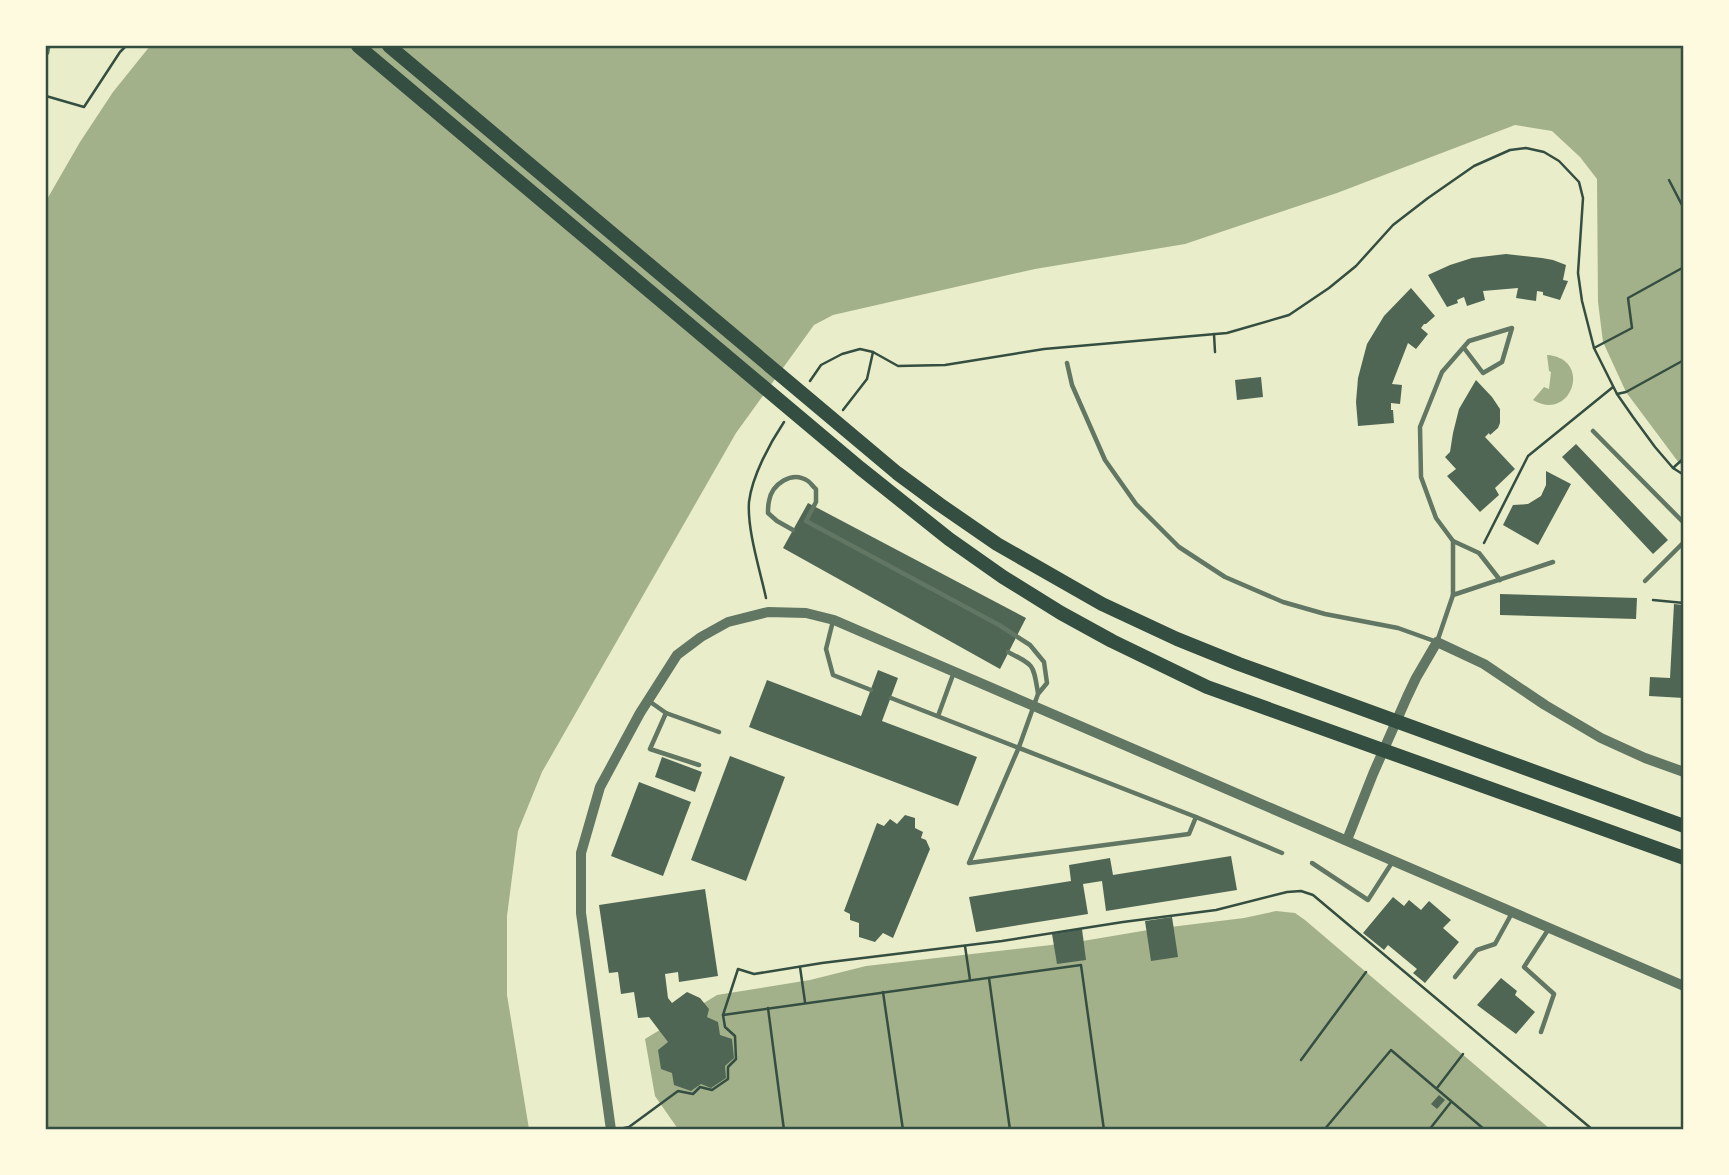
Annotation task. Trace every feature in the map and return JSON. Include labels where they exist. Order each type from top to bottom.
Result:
[{"type":"main road","points":[[358,46],[821,435],[949,539],[1060,613],[1208,687],[1684,858]]},
{"type":"main road","points":[[389,46],[838,414],[897,473],[978,531],[1051,576],[1102,604],[1239,664],[1684,826]]},
{"type":"street","points":[[46,52],[47,46]]},
{"type":"street","points":[[611,1129],[581,913],[581,853],[600,787],[648,700],[677,655],[728,622],[768,612],[806,613],[834,620],[1684,986]]},
{"type":"street","points":[[1348,840],[1383,751],[1416,678],[1437,642],[1484,664],[1601,738],[1684,772]]},
{"type":"lane","points":[[1464,348],[1483,373],[1502,362],[1512,328],[1469,341],[1442,372],[1420,427],[1421,477],[1436,518],[1453,541],[1479,553],[1500,580]]},
{"type":"lane","points":[[1067,363],[1072,385],[1105,460],[1136,504],[1179,547],[1225,577],[1283,602],[1325,614],[1398,628],[1437,642],[1453,595],[1453,541]]},
{"type":"lane","points":[[1593,431],[1684,523]]},
{"type":"lane","points":[[793,530],[768,513],[769,501],[782,480],[796,477],[807,480],[816,489],[816,502],[806,521],[999,625],[1030,645],[1044,662],[1047,683],[1038,694],[1019,747],[969,863],[1189,834],[1196,817]]},
{"type":"lane","points":[[1646,581],[1684,542]]},
{"type":"lane","points":[[1453,595],[1553,562]]},
{"type":"lane","points":[[834,620],[826,649],[832,675],[871,690]]},
{"type":"lane","points":[[1008,652],[1033,668],[1038,694]]},
{"type":"lane","points":[[938,716],[954,672]]},
{"type":"lane","points":[[891,698],[1282,853]]},
{"type":"lane","points":[[648,700],[666,713],[719,732]]},
{"type":"lane","points":[[666,713],[650,749],[699,765]]},
{"type":"lane","points":[[1312,863],[1368,900],[1394,860]]},
{"type":"lane","points":[[1455,977],[1477,950],[1495,944],[1512,912]]},
{"type":"lane","points":[[1541,1032],[1554,994],[1524,967],[1549,928]]},
{"type":"path","points":[[46,96],[84,107],[126,46]]},
{"type":"path","points":[[807,385],[821,365],[842,354],[860,349],[873,352],[898,366],[945,365],[1044,349],[1227,333],[1289,315],[1356,266],[1393,225],[1428,198],[1474,166],[1510,150],[1526,148],[1544,152],[1559,160],[1579,182],[1583,198],[1578,273],[1594,348],[1617,394],[1655,447],[1673,468],[1684,475]]},
{"type":"path","points":[[1669,180],[1684,209]]},
{"type":"path","points":[[1594,348],[1632,328],[1628,298],[1684,267]]},
{"type":"path","points":[[1214,334],[1215,352]]},
{"type":"path","points":[[838,414],[867,379],[873,352]]},
{"type":"path","points":[[1617,394],[1626,392],[1684,360]]},
{"type":"path","points":[[1479,553],[1528,456],[1614,387]]},
{"type":"path","points":[[768,612],[750,524],[749,500],[758,470],[788,416]]},
{"type":"path","points":[[1673,468],[1684,458]]},
{"type":"path","points":[[1653,600],[1684,603]]},
{"type":"path","points":[[616,1129],[629,1127],[678,1091],[693,1094],[700,1087],[712,1090],[729,1079],[728,1067],[736,1059],[735,1036],[727,1031],[723,1015],[738,969],[754,974],[965,946],[1216,910],[1269,896],[1301,891],[1313,895],[1593,1129]]},
{"type":"path","points":[[965,946],[970,980]]},
{"type":"path","points":[[723,1015],[1081,965],[1104,1129]]},
{"type":"path","points":[[800,967],[805,1003]]},
{"type":"path","points":[[1301,1060],[1366,972]]},
{"type":"path","points":[[989,978],[1010,1129]]},
{"type":"path","points":[[883,992],[903,1129]]},
{"type":"path","points":[[768,1009],[784,1129]]},
{"type":"path","points":[[1324,1129],[1391,1050],[1485,1129]]},
{"type":"path","points":[[1437,1088],[1463,1054]]},
{"type":"path","points":[[1429,1129],[1452,1102]]},
{"type":"shaded area","points":[[150,46],[1683,46],[1683,466],[1626,392],[1603,342],[1598,302],[1597,179],[1580,157],[1552,131],[1515,125],[1337,193],[1185,244],[1035,269],[833,315],[814,325],[736,433],[542,772],[518,831],[507,916],[507,995],[529,1129],[46,1130],[46,201],[113,92]]},
{"type":"shaded area","points":[[1547,355],[1561,359],[1570,367],[1573,377],[1567,397],[1558,403],[1547,405],[1533,400],[1544,387],[1549,389],[1551,372]]},
{"type":"shaded area","points":[[1276,911],[1295,913],[1305,920],[1550,1129],[678,1129],[655,1096],[645,1039],[717,995],[810,980],[866,966],[1077,942]]},
{"type":"building","points":[[1506,254],[1553,260],[1566,265],[1563,280],[1568,281],[1560,300],[1537,291],[1536,301],[1516,298],[1518,288],[1483,291],[1485,300],[1467,306],[1464,297],[1457,300],[1458,303],[1447,307],[1428,275],[1472,258]]},
{"type":"building","points":[[1411,288],[1435,316],[1421,328],[1428,334],[1416,349],[1408,343],[1392,384],[1402,385],[1400,404],[1391,403],[1394,423],[1358,426],[1358,378],[1367,344],[1384,316]]},
{"type":"building","points":[[1261,377],[1263,397],[1237,400],[1235,380]]},
{"type":"building","points":[[1476,380],[1500,409],[1498,428],[1485,437],[1515,469],[1495,488],[1499,495],[1480,512],[1447,476],[1456,469],[1445,457],[1450,452],[1459,409]]},
{"type":"building","points":[[1576,444],[1668,540],[1653,554],[1562,457]]},
{"type":"building","points":[[1546,471],[1571,484],[1538,545],[1503,525],[1513,505],[1528,504],[1541,496],[1546,485]]},
{"type":"building","points":[[808,503],[1026,618],[1000,669],[783,548]]},
{"type":"building","points":[[1500,594],[1637,598],[1636,619],[1500,615]]},
{"type":"building","points":[[1674,604],[1684,605],[1684,698],[1649,696],[1650,677],[1670,678]]},
{"type":"building","points":[[878,670],[898,678],[882,721],[977,757],[958,806],[749,727],[767,680],[861,716]]},
{"type":"building","points":[[730,756],[785,777],[746,881],[691,860]]},
{"type":"building","points":[[662,757],[702,772],[695,792],[655,777]]},
{"type":"building","points":[[639,782],[691,802],[663,876],[611,856]]},
{"type":"building","points":[[905,815],[915,818],[915,828],[923,832],[921,838],[926,840],[930,849],[893,938],[883,933],[875,942],[859,937],[859,923],[850,920],[850,914],[844,911],[877,823],[884,826],[890,819],[897,824]]},
{"type":"building","points":[[1231,856],[1237,890],[1106,911],[1102,881],[1083,884],[1088,914],[976,932],[969,897],[1071,881],[1069,865],[1110,858],[1113,875]]},
{"type":"building","points":[[705,889],[718,976],[679,982],[678,972],[665,974],[668,998],[672,1003],[687,992],[700,998],[709,1009],[707,1017],[718,1022],[720,1035],[732,1039],[734,1058],[725,1066],[726,1078],[711,1088],[701,1084],[691,1091],[674,1085],[672,1073],[661,1069],[658,1050],[668,1042],[649,1017],[638,1018],[634,992],[621,994],[618,972],[609,973],[599,905]]},
{"type":"building","points":[[1393,897],[1404,906],[1409,900],[1421,910],[1429,901],[1451,920],[1443,928],[1459,942],[1425,983],[1413,973],[1417,969],[1388,945],[1384,950],[1363,933]]},
{"type":"building","points":[[1172,917],[1178,957],[1151,961],[1145,921]]},
{"type":"building","points":[[1082,929],[1086,960],[1057,964],[1052,934]]},
{"type":"building","points":[[1501,978],[1517,991],[1515,995],[1535,1012],[1516,1034],[1477,1005]]},
{"type":"building","points":[[1439,1095],[1445,1100],[1437,1109],[1431,1104]]}]
